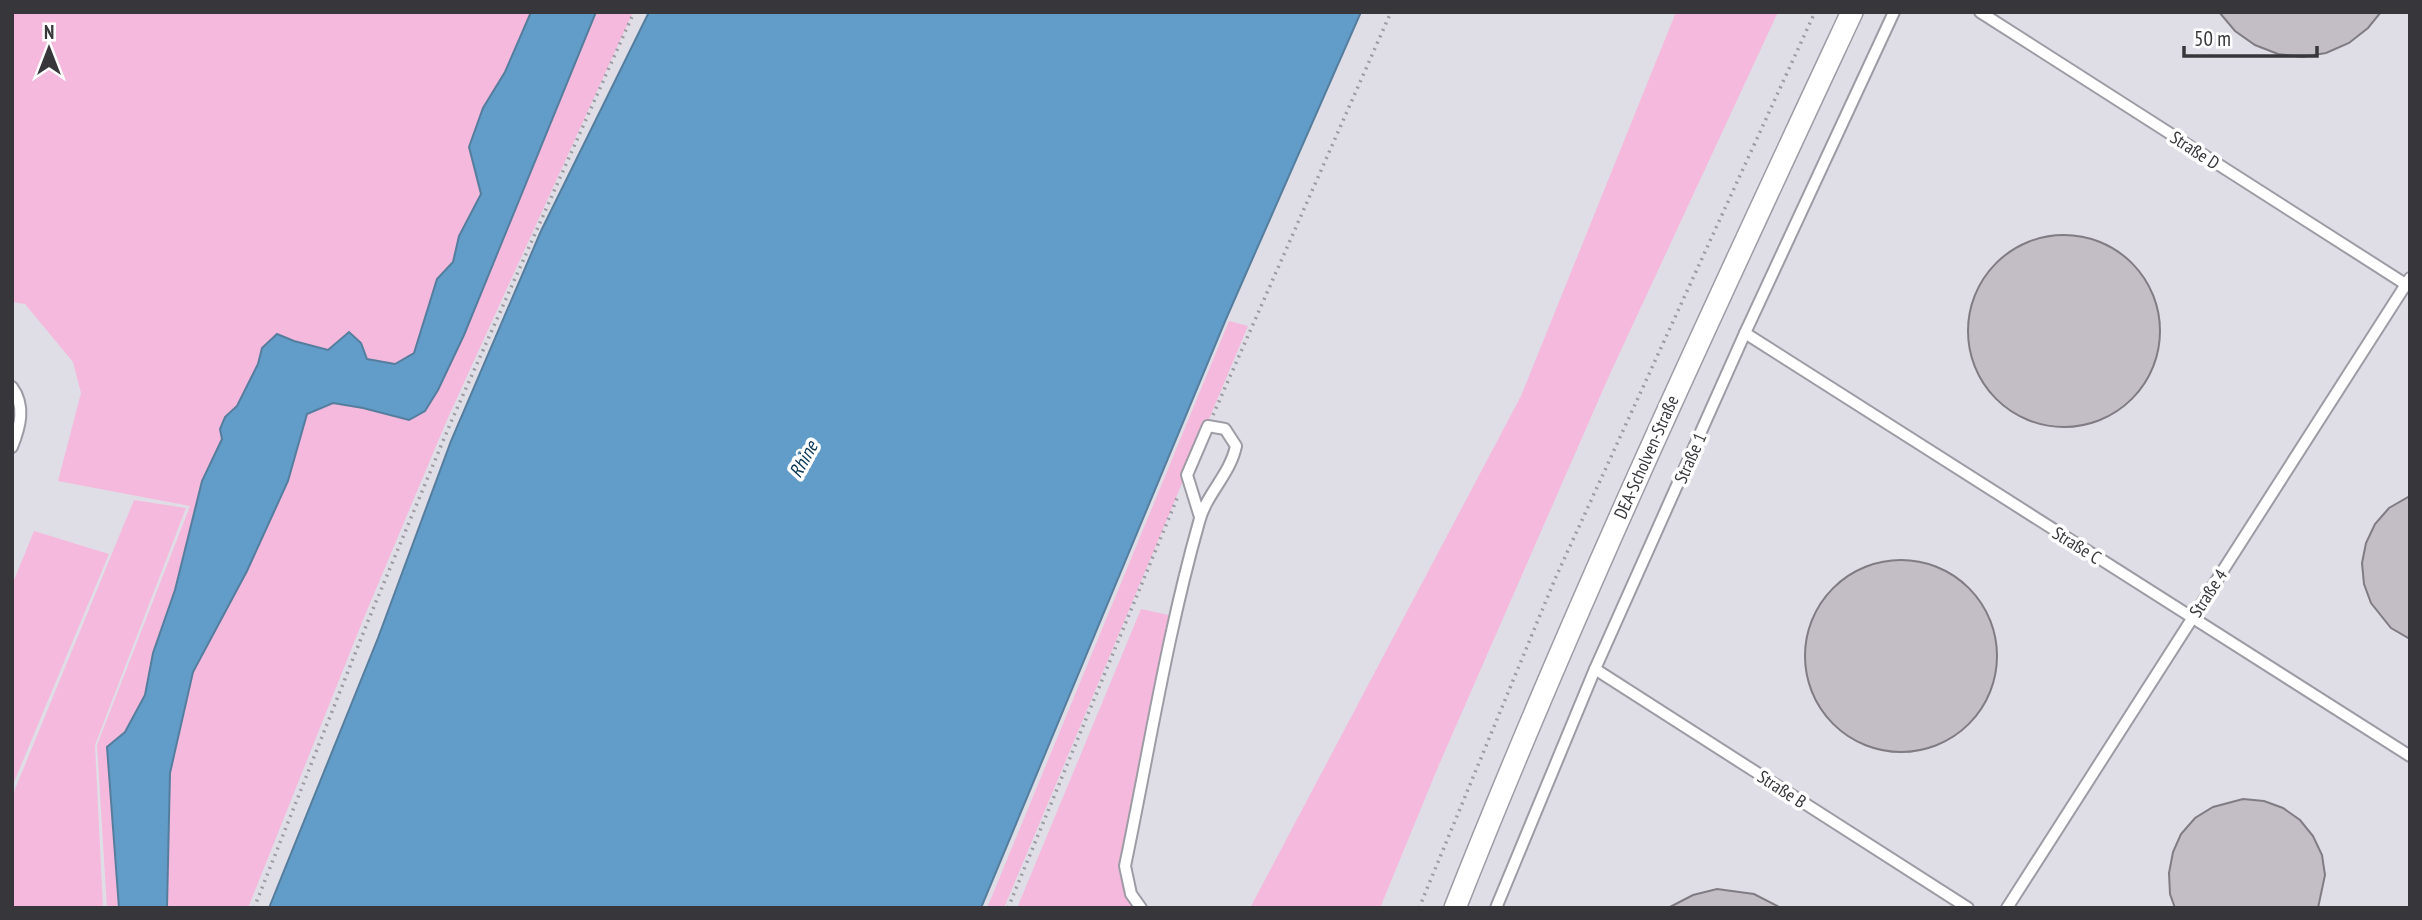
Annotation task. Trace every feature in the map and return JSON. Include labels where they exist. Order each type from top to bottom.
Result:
[{"type":"street","name":"DEA-Scholven-Straße","points":[[1455,908],[1504,783],[1588,587],[1852,12]]},
{"type":"lane","name":"Straße 1","points":[[1496,908],[1595,669],[1745,333],[1894,12]]},
{"type":"lane","name":"Straße D","points":[[1980,12],[2408,283]]},
{"type":"lane","name":"Straße 4","points":[[2007,908],[2408,283]]},
{"type":"lane","name":"Straße C","points":[[1745,333],[2410,756]]},
{"type":"lane","points":[[12,387],[20,406],[20,424],[12,447]]},
{"type":"lane","points":[[1141,908],[1131,894],[1125,866],[1179,600],[1200,517],[1233,463],[1236,446],[1225,429],[1208,426],[1187,475],[1200,517]]},
{"type":"lane","name":"Straße B","points":[[1595,669],[1968,908]]},
{"type":"path","points":[[254,908],[368,621],[451,422],[634,12]]},
{"type":"path","points":[[1208,426],[1391,12]]},
{"type":"path","points":[[1419,908],[1555,579],[1815,12]]},
{"type":"path","points":[[1008,908],[1187,475]]},
{"type":"shaded area","points":[[12,12],[531,12],[505,72],[483,108],[469,147],[482,194],[459,236],[453,262],[437,279],[414,353],[395,364],[367,359],[361,343],[349,332],[328,350],[277,334],[262,348],[258,364],[237,406],[224,417],[220,429],[222,438],[202,481],[175,590],[153,653],[145,695],[125,732],[107,747],[119,908],[107,908],[97,745],[190,506],[58,481],[81,393],[73,362],[25,304],[12,302]]},
{"type":"shaded area","points":[[596,12],[633,12],[447,420],[363,620],[248,908],[167,908],[170,773],[193,672],[247,571],[288,481],[307,414],[333,403],[363,408],[464,335]]},
{"type":"shaded area","points":[[1676,12],[1778,12],[1609,376],[1438,767],[1380,908],[1250,908],[1521,396]]},
{"type":"shaded area","points":[[1229,321],[1248,326],[1004,908],[987,908]]},
{"type":"shaded area","points":[[134,500],[186,508],[95,745],[103,908],[12,908],[12,801],[15,789]]},
{"type":"shaded area","points":[[34,531],[109,554],[12,787],[12,585]]},
{"type":"shaded area","points":[[1141,609],[1169,615],[1119,867],[1134,908],[1017,908]]},
{"type":"water","points":[[531,12],[596,12],[464,335],[425,411],[409,420],[333,403],[307,414],[288,481],[247,571],[193,672],[170,773],[167,908],[119,908],[107,747],[125,732],[145,695],[153,653],[175,590],[202,481],[222,439],[220,429],[225,417],[237,406],[258,364],[262,348],[277,334],[328,350],[349,332],[361,343],[367,359],[395,364],[414,353],[437,279],[453,262],[459,236],[481,194],[469,147],[483,108],[505,72]]},
{"type":"water","name":"Rhine","points":[[649,12],[1361,12],[1226,319],[981,908],[269,908],[378,638],[451,441],[541,231]]},
{"type":"building","points":[[2219,12],[2381,12],[2368,28],[2349,43],[2326,53],[2302,57],[2278,54],[2255,45],[2235,31]]},
{"type":"building","points":[[2064,235],[2101,243],[2132,263],[2152,294],[2160,331],[2152,368],[2132,399],[2101,419],[2064,427],[2027,419],[1996,399],[1976,368],[1968,331],[1976,294],[1996,263],[2027,243]]},
{"type":"building","points":[[2410,496],[2410,639],[2391,628],[2371,603],[2364,584],[2362,563],[2366,543],[2375,524],[2389,508]]},
{"type":"building","points":[[1901,560],[1938,568],[1969,588],[1989,619],[1997,656],[1989,693],[1969,724],[1938,744],[1901,752],[1864,744],[1833,724],[1813,693],[1805,656],[1813,619],[1833,588],[1864,568]]},
{"type":"building","points":[[2243,799],[2264,801],[2283,808],[2300,820],[2313,836],[2322,855],[2325,875],[2318,908],[2175,908],[2170,894],[2169,873],[2173,852],[2181,834],[2195,818],[2213,807]]},
{"type":"building","points":[[1717,889],[1754,894],[1781,908],[1668,908],[1693,895]]}]
